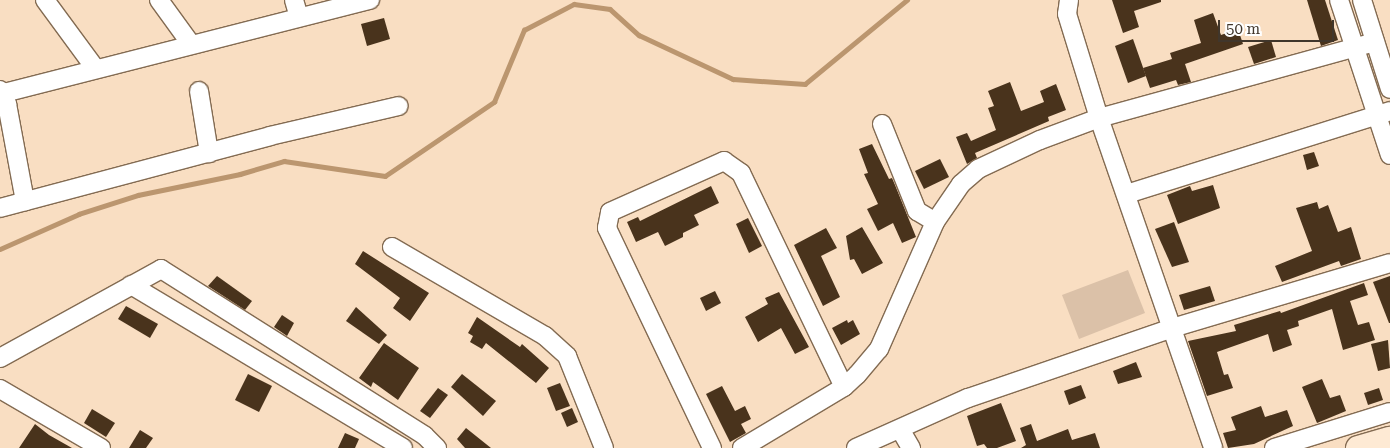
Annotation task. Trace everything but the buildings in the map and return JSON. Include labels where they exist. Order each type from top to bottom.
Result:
[{"type":"main road","points":[[1358,448],[1390,440]]},
{"type":"street","points":[[45,0],[94,68]]},
{"type":"street","points":[[160,0],[191,44]]},
{"type":"street","points":[[25,201],[1,92],[191,44],[297,8],[370,0]]},
{"type":"street","points":[[1069,0],[1067,14],[1099,118],[1128,194],[1213,448]]},
{"type":"street","points":[[1340,0],[1353,47],[1383,113],[1390,155]]},
{"type":"street","points":[[1362,0],[1390,89]]},
{"type":"street","points":[[742,448],[844,387],[879,348],[935,222],[961,184],[978,169],[1040,140],[1099,118],[1375,42]]},
{"type":"street","points":[[199,91],[209,152]]},
{"type":"street","points":[[0,208],[209,152],[400,106]]},
{"type":"street","points":[[1128,194],[1383,113]]},
{"type":"street","points":[[882,124],[917,211],[935,222]]},
{"type":"street","points":[[712,448],[607,228],[610,212],[724,161],[741,173],[844,387]]},
{"type":"street","points":[[392,247],[545,336],[567,356],[604,448]]},
{"type":"street","points":[[856,448],[968,398],[1172,328],[1390,263]]},
{"type":"street","points":[[0,358],[160,269],[425,436],[437,448]]},
{"type":"street","points":[[131,285],[403,448]]},
{"type":"street","points":[[0,389],[101,448]]},
{"type":"street","points":[[1274,448],[1390,412]]},
{"type":"street","points":[[900,429],[911,448]]},
{"type":"shaded area","points":[[1128,270],[1145,313],[1079,339],[1062,295]]},
{"type":"waterway","points":[[0,249],[79,214],[138,195],[240,174],[284,161],[385,176],[494,102],[524,30],[574,4],[610,9],[639,35],[733,79],[805,84],[907,0]]}]
